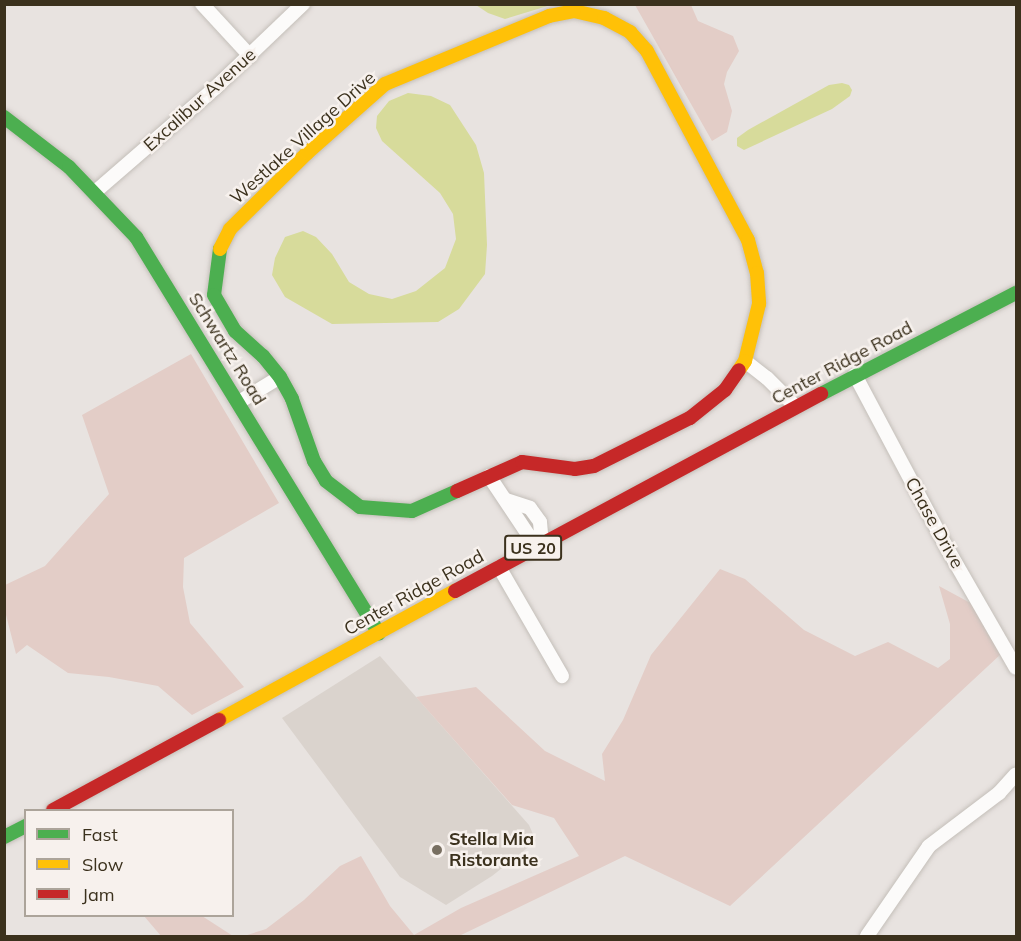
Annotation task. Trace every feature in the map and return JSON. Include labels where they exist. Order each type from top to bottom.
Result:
[{"type":"street","points":[[202,4],[250,56]]},
{"type":"street","name":"Excalibur Avenue","points":[[95,192],[250,56],[303,4]]},
{"type":"street","name":"Westlake Village Drive","points":[[574,11],[604,18],[630,32],[647,51],[748,240],[757,273],[759,304],[745,361],[725,390],[690,418],[594,466],[575,469],[522,462],[412,511],[360,507],[326,481],[314,461],[292,399],[280,377],[263,356],[234,331],[214,295],[219,251],[230,229],[307,153],[385,84],[549,16],[574,11]]},
{"type":"street","name":"Schwartz Road","points":[[4,117],[58,158],[95,192],[140,243],[379,633]]},
{"type":"street","name":"Center Ridge Road","points":[[55,809],[855,375],[1017,292]]},
{"type":"street","points":[[745,361],[767,378],[796,407]]},
{"type":"street","name":"Chase Drive","points":[[855,375],[946,548],[1017,668]]},
{"type":"street","points":[[239,402],[280,377]]},
{"type":"street","points":[[489,476],[529,536],[542,544]]},
{"type":"street","points":[[499,567],[562,676]]},
{"type":"street","points":[[867,936],[929,846],[999,793],[1017,774]]},
{"type":"street","points":[[4,837],[24,827]]},
{"type":"shaded area","points":[[476,5],[551,5],[505,19],[488,13]]},
{"type":"shaded area","points":[[635,5],[691,5],[698,21],[733,36],[739,51],[727,72],[724,84],[732,111],[727,132],[712,141]]},
{"type":"shaded area","points":[[842,83],[849,85],[852,90],[850,96],[832,109],[744,150],[737,146],[737,138],[748,130],[829,85]]},
{"type":"shaded area","points":[[408,93],[431,96],[450,105],[476,145],[484,173],[487,245],[485,274],[459,309],[438,322],[332,324],[285,297],[272,275],[275,258],[285,237],[303,231],[316,237],[332,254],[349,282],[369,294],[392,299],[416,291],[445,268],[456,239],[453,214],[440,193],[382,141],[376,128],[377,116],[389,101]]},
{"type":"shaded area","points":[[191,354],[279,503],[184,558],[183,587],[190,623],[244,687],[192,715],[158,686],[109,677],[68,673],[27,645],[16,654],[4,607],[5,585],[45,566],[109,494],[82,415]]},
{"type":"shaded area","points":[[720,569],[745,579],[804,630],[855,656],[888,642],[938,668],[950,659],[950,624],[939,586],[976,606],[1001,654],[730,906],[625,856],[459,936],[244,936],[266,929],[304,900],[340,866],[361,856],[390,906],[414,935],[461,908],[579,856],[554,818],[512,805],[416,697],[476,687],[545,751],[605,781],[602,754],[623,720],[651,655]]},
{"type":"shaded area","points":[[380,656],[529,825],[536,841],[492,876],[446,905],[400,877],[282,718]]},
{"type":"shaded area","points":[[145,917],[204,917],[233,936],[161,936]]},
{"type":"traffic: fast","points":[[4,117],[69,167],[136,237],[379,634]]},
{"type":"traffic: fast","points":[[220,249],[214,295],[235,331],[263,356],[280,377],[292,399],[314,461],[326,481],[360,507],[412,511],[457,491]]},
{"type":"traffic: fast","points":[[821,394],[1016,293]]},
{"type":"traffic: fast","points":[[4,837],[24,827]]},
{"type":"traffic: slow","points":[[574,11],[604,18],[630,32],[647,51],[748,240],[757,273],[759,304],[745,361],[739,370]]},
{"type":"traffic: slow","points":[[220,249],[230,229],[307,153],[385,84],[549,16],[574,11]]},
{"type":"traffic: slow","points":[[219,720],[455,591]]},
{"type":"traffic: jam","points":[[457,491],[522,462],[575,469],[594,466],[690,418],[725,390],[739,370]]},
{"type":"traffic: jam","points":[[455,591],[821,394]]},
{"type":"traffic: jam","points":[[55,809],[219,720]]},
{"type":"place","name":"Stella Mia Ristorante","points":[[437,850]]}]
